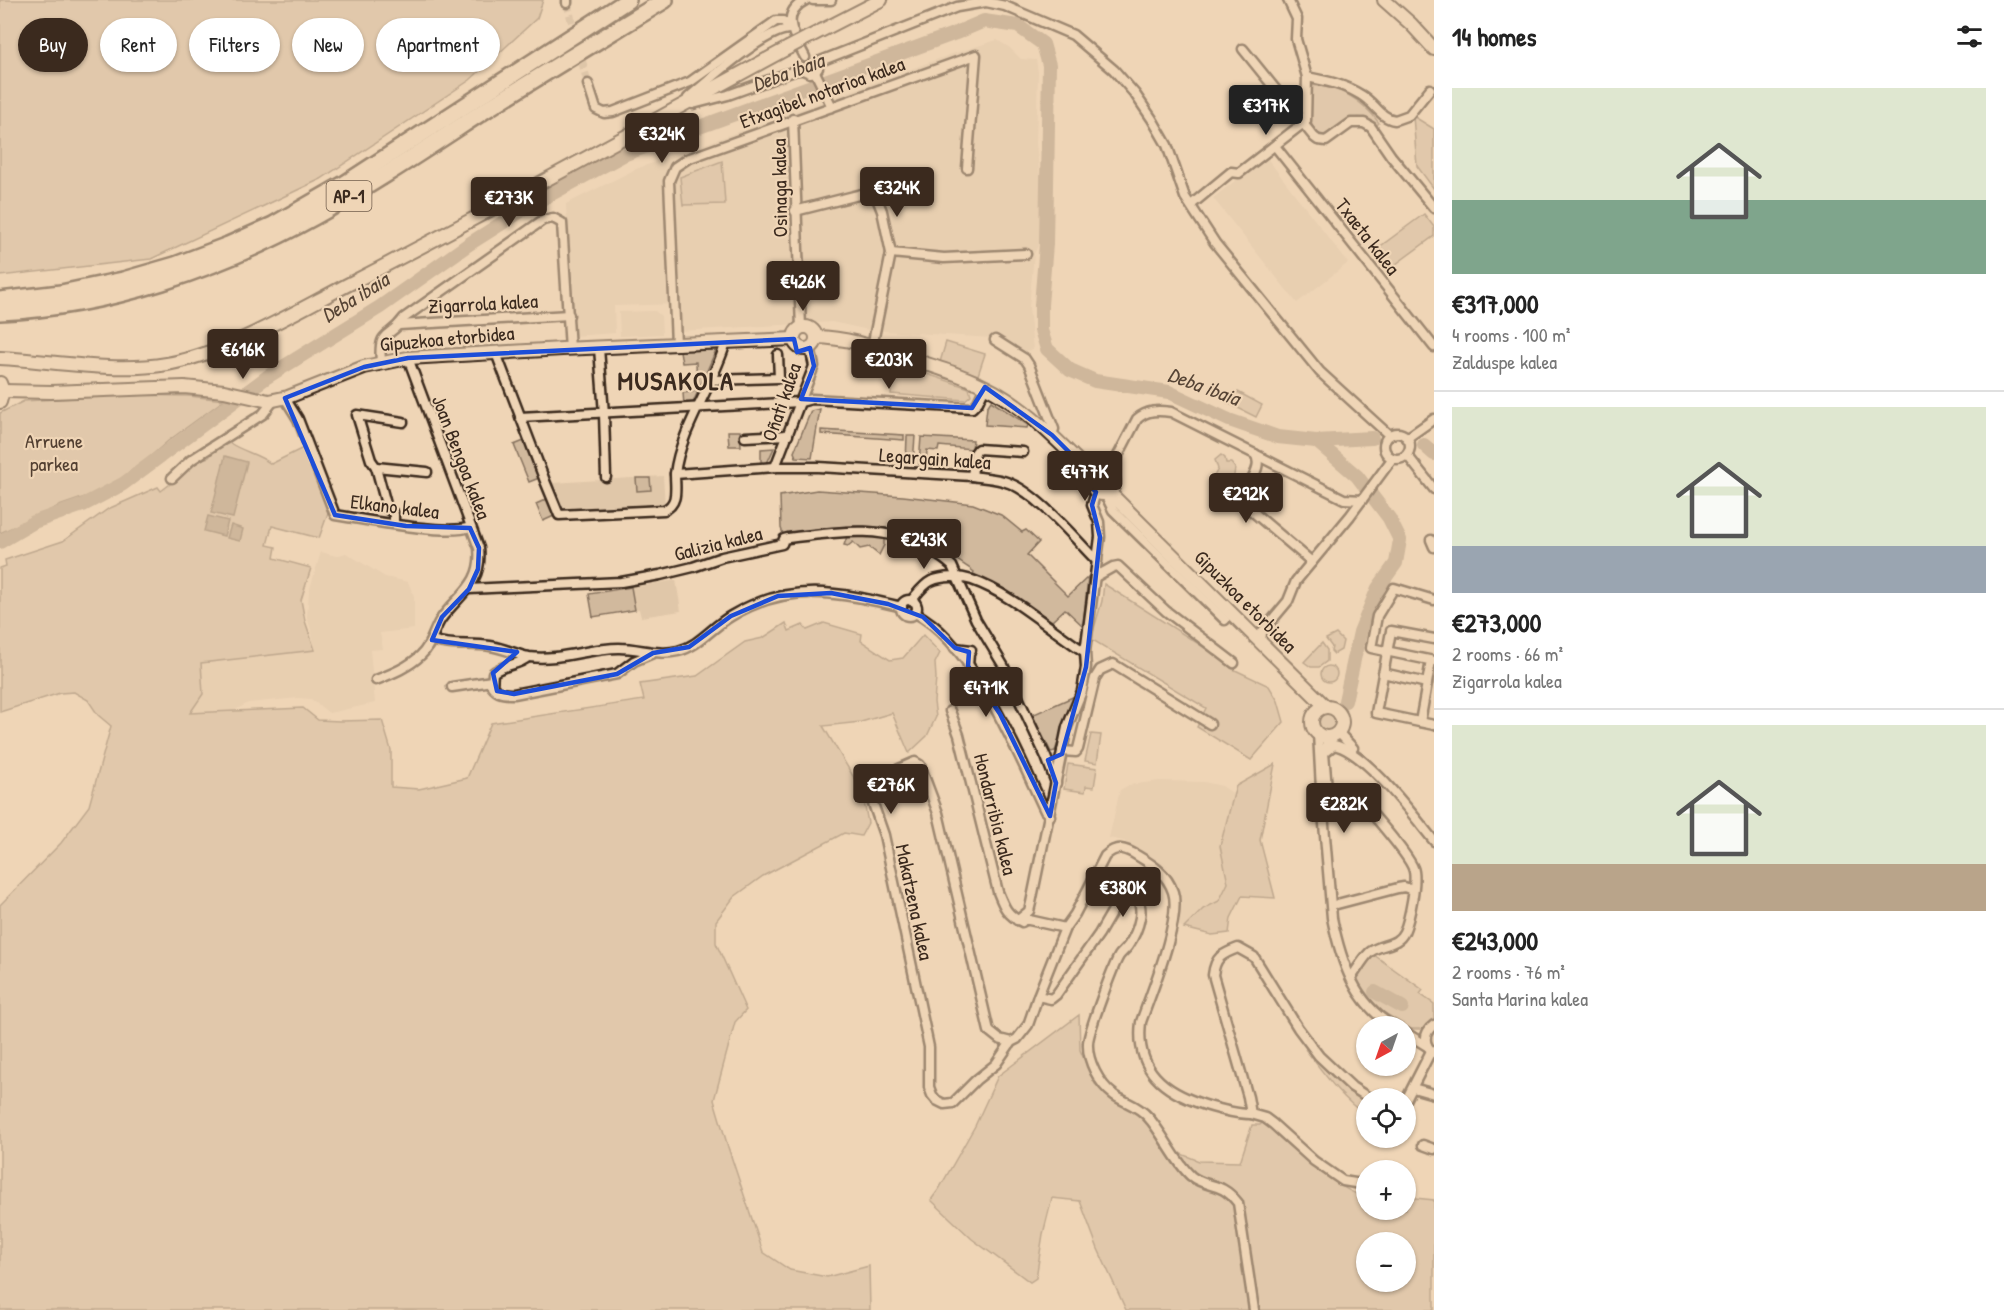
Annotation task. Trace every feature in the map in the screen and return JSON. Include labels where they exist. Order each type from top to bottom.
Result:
[{"type":"highway","name":"AP-1","points":[[0,300],[61,293],[133,277],[186,261],[273,225],[366,170],[628,0]]},
{"type":"highway","name":"AP-1","points":[[0,312],[62,305],[125,292],[180,276],[279,235],[316,216],[402,164],[665,0]]},
{"type":"street","points":[[790,29],[792,12],[798,4],[806,0]]},
{"type":"street","points":[[813,0],[831,0]]},
{"type":"street","points":[[0,358],[97,366],[142,366],[188,359],[233,342],[390,263],[881,0]]},
{"type":"street","points":[[1191,206],[1232,172],[1239,173],[1304,124],[1307,117],[1307,77],[1296,39],[1297,19],[1288,0]]},
{"type":"street","points":[[1384,0],[1434,49]]},
{"type":"street","points":[[818,62],[957,7],[986,2],[1005,6],[1073,34],[1114,70],[1135,94],[1162,136],[1191,206],[1215,243],[1320,372],[1389,435],[1401,434],[1407,438],[1410,449],[1407,455],[1400,459],[1392,459],[1385,453],[1383,445],[1389,435]]},
{"type":"street","points":[[588,84],[597,109],[604,113],[621,110],[690,82],[776,21],[783,21],[790,29],[806,57]]},
{"type":"street","points":[[678,108],[731,62],[765,38],[783,28],[790,29]]},
{"type":"street","points":[[1243,50],[1314,137],[1322,141],[1330,139],[1351,123],[1364,123],[1371,127],[1391,156],[1434,208]]},
{"type":"street","name":"Etxagibel notarioa kalea","points":[[676,344],[669,181],[675,167],[687,159],[976,55],[967,168]]},
{"type":"street","points":[[806,57],[813,57],[818,62],[816,74],[832,107]]},
{"type":"street","points":[[806,57],[801,63],[803,70],[816,74]]},
{"type":"street","points":[[678,108],[728,95],[803,70]]},
{"type":"street","points":[[1307,77],[1347,87],[1364,96],[1382,115],[1395,120],[1409,115],[1430,89]]},
{"type":"street","name":"Osinaga kalea","points":[[793,119],[797,334]]},
{"type":"street","name":"Txaeta kalea","points":[[1275,146],[1434,347]]},
{"type":"street","points":[[795,211],[874,191],[882,211],[891,253],[873,346]]},
{"type":"street","name":"Zigarrola kalea","points":[[381,362],[382,338],[399,325],[404,318],[543,220],[553,218],[562,223],[570,349]]},
{"type":"street","points":[[891,253],[944,258],[1026,254]]},
{"type":"street","name":"Zigarrola kalea","points":[[399,325],[569,315]]},
{"type":"street","points":[[813,343],[810,329],[797,334],[800,347],[838,338],[873,346],[985,387],[1018,407],[1052,435],[1093,476]]},
{"type":"street","name":"Gipuzkoa etorbidea","points":[[1,392],[184,387],[224,391],[256,398],[279,399],[348,372],[381,362],[408,358],[726,342],[797,334]]},
{"type":"street","points":[[995,340],[1025,359],[1029,365],[1054,429],[1052,435]]},
{"type":"street","points":[[496,353],[559,515],[664,510],[675,503],[675,474],[680,453],[726,342]]},
{"type":"street","name":"Oñati kalea","points":[[775,467],[814,366],[813,343]]},
{"type":"street","points":[[599,348],[606,477]]},
{"type":"street","points":[[712,380],[779,378],[778,355]]},
{"type":"street","name":"Joan Bengoa kalea","points":[[408,358],[479,548],[480,562],[469,589]]},
{"type":"street","points":[[520,417],[800,402],[812,399],[972,408],[978,402],[985,387]]},
{"type":"street","points":[[172,478],[191,460],[263,414],[279,399]]},
{"type":"street","name":"Elkano kalea","points":[[279,399],[298,419],[335,515],[460,530],[470,527]]},
{"type":"street","points":[[1109,473],[1137,419],[1152,411],[1171,412],[1344,499],[1349,505],[1350,516]]},
{"type":"street","points":[[394,523],[394,514],[387,508],[376,467],[370,460],[357,415],[403,422]]},
{"type":"street","points":[[1407,438],[1434,419]]},
{"type":"street","points":[[745,437],[788,435]]},
{"type":"street","points":[[972,476],[975,453],[978,449],[1023,452]]},
{"type":"street","points":[[1255,454],[1259,465],[1245,492],[1246,506],[1312,562]]},
{"type":"street","points":[[1407,455],[1434,489]]},
{"type":"street","points":[[1261,643],[1262,632],[1288,601],[1296,581],[1350,516],[1392,459]]},
{"type":"street","points":[[1259,465],[1270,461]]},
{"type":"street","points":[[376,467],[427,472]]},
{"type":"street","points":[[675,474],[775,467]]},
{"type":"street","name":"Legargain kalea","points":[[775,467],[818,467],[996,479],[1023,490],[1040,503],[1097,561]]},
{"type":"street","points":[[1109,473],[1098,472],[1093,476],[1091,483],[1103,492],[1113,510],[1225,620]]},
{"type":"street","points":[[1017,920],[1029,911],[1067,727],[1082,691],[1100,537],[1099,522],[1092,505],[1114,482],[1109,473]]},
{"type":"street","name":"Gipuzkoa etorbidea","points":[[1103,492],[1261,643],[1304,687],[1320,710]]},
{"type":"street","points":[[1344,499],[1362,500]]},
{"type":"street","name":"Galizia kalea","points":[[469,589],[609,584],[660,575],[722,556],[782,544],[784,539],[788,538],[844,531],[889,533],[912,540],[946,560],[975,620],[1004,665],[1056,783]]},
{"type":"street","points":[[1095,578],[1118,566],[1166,610],[1234,663]]},
{"type":"street","points":[[915,613],[905,614],[902,607],[904,602],[911,600],[928,583],[956,577],[972,580],[998,593],[1085,652]]},
{"type":"street","points":[[1420,722],[1433,661],[1371,648],[1377,616],[1392,590],[1398,588],[1434,600]]},
{"type":"street","points":[[376,680],[417,658],[432,640],[442,617],[469,589]]},
{"type":"street","points":[[528,657],[522,662],[498,668],[493,673],[492,686],[504,694],[514,694],[617,674],[634,661],[653,653],[687,648],[731,616],[778,596],[802,592],[848,596],[902,607]]},
{"type":"street","points":[[911,600],[917,607],[915,613]]},
{"type":"street","points":[[915,613],[935,627],[955,648],[1000,714],[1045,811],[1050,816]]},
{"type":"street","points":[[1434,639],[1391,631],[1376,713],[1434,725]]},
{"type":"street","points":[[432,640],[452,645],[492,646],[528,657],[564,657],[618,648],[653,653]]},
{"type":"street","points":[[1046,758],[1076,752],[1095,678],[1100,670],[1113,664],[1210,724]]},
{"type":"street","points":[[1383,674],[1427,683]]},
{"type":"street","points":[[453,687],[492,681]]},
{"type":"street","points":[[1076,705],[1088,710]]},
{"type":"street","points":[[1361,760],[1356,750],[1328,734],[1313,726],[1320,710],[1336,710],[1341,717],[1342,725],[1328,734],[1324,753],[1340,929],[1353,975],[1365,997],[1386,1016]]},
{"type":"street","name":"Hondarribia kalea","points":[[950,711],[959,735],[998,892],[1005,911],[1017,920]]},
{"type":"street","points":[[1328,734],[1321,789],[1332,918],[1345,966],[1356,991],[1378,1016]]},
{"type":"street","points":[[1324,753],[1334,745],[1351,751],[1390,789],[1434,841]]},
{"type":"street","name":"Makatzena kalea","points":[[1011,1042],[999,1039],[989,1031],[938,813],[920,765],[915,762],[875,779],[872,781],[869,792],[884,835],[929,1047],[928,1080],[932,1095],[936,1100],[944,1104],[953,1103],[996,1064],[1011,1042],[1017,1039],[1028,1025],[1065,928],[1075,914],[1105,856],[1111,850],[1119,848],[1126,849],[1161,872],[1175,900],[1171,930],[1141,1022],[1141,1048],[1145,1060],[1159,1082],[1179,1095],[1212,1107],[1239,1114],[1251,1114]]},
{"type":"street","points":[[1328,790],[1349,793],[1378,821],[1413,867],[1415,878],[1404,931],[1400,939],[1369,953],[1353,975]]},
{"type":"street","points":[[1337,904],[1398,888],[1413,890]]},
{"type":"street","points":[[1038,996],[1051,999],[1056,995],[1099,934],[1120,898],[1130,894],[1136,897],[1141,908],[1139,921],[1129,945],[1119,957],[1088,1037],[1089,1056],[1107,1088],[1114,1095],[1140,1108],[1145,1113],[1193,1178],[1222,1188],[1238,1203],[1254,1310]]},
{"type":"street","points":[[1029,911],[1036,922]]},
{"type":"street","points":[[1017,920],[1030,924],[1036,922],[1065,928]]},
{"type":"street","points":[[1356,1089],[1319,1056],[1298,1028],[1254,957],[1238,948],[1222,954],[1214,965],[1213,975],[1251,1114],[1265,1118],[1307,1155],[1342,1181],[1356,1184]]},
{"type":"street","points":[[1426,1035],[1434,1025]]},
{"type":"street","points":[[1416,1032],[1426,1035]]},
{"type":"street","points":[[1413,1088],[1431,1050],[1426,1035]]},
{"type":"street","points":[[1416,1040],[1431,1050]]},
{"type":"street","points":[[1416,1089],[1434,1094]]},
{"type":"street","points":[[1423,1145],[1434,1149]]},
{"type":"highlighted area","points":[[794,339],[797,352],[810,348],[814,366],[801,399],[972,408],[985,387],[1052,435],[1093,476],[1089,485],[1096,492],[1092,505],[1100,537],[1086,667],[1062,754],[1048,760],[1056,783],[1050,816],[1000,714],[968,666],[969,652],[955,648],[923,617],[888,604],[831,593],[778,596],[731,616],[689,647],[653,653],[617,674],[514,694],[497,691],[493,673],[517,652],[432,640],[442,617],[469,589],[478,569],[479,548],[470,528],[406,526],[335,515],[285,398],[364,367],[408,358]]},
{"type":"shaded area","points":[[997,40],[1021,59],[1036,60],[1038,72],[1036,144],[1042,194],[1040,241],[1034,254],[1029,307],[1033,350],[1013,352],[992,338],[869,330],[832,322],[680,331],[676,304],[614,306],[615,333],[573,336],[566,204],[636,169],[952,54]]},
{"type":"shaded area","points":[[1266,157],[1348,263],[1297,303],[1213,198]]},
{"type":"shaded area","points":[[655,311],[661,316],[662,334],[620,336],[619,312]]},
{"type":"shaded area","points":[[225,456],[247,462],[233,518],[211,513]]},
{"type":"shaded area","points":[[663,476],[665,506],[564,510],[553,483]]},
{"type":"shaded area","points":[[208,516],[228,521],[224,536],[204,531]]},
{"type":"shaded area","points":[[231,525],[243,529],[240,541],[227,538]]},
{"type":"shaded area","points":[[321,552],[336,556],[346,553],[385,577],[408,582],[414,596],[414,629],[380,633],[383,649],[370,650],[375,703],[329,713],[311,699],[298,698],[248,703],[226,715],[189,713],[203,694],[201,663],[314,650],[307,617],[309,592]]},
{"type":"shaded area","points":[[676,580],[681,611],[641,617],[639,609],[593,617],[589,594]]},
{"type":"shaded area","points":[[1159,781],[1204,782],[1222,786],[1234,794],[1220,846],[1228,883],[1219,901],[1203,909],[1184,928],[1177,925],[1179,903],[1175,885],[1164,869],[1124,841],[1109,838],[1120,790],[1129,785]]},
{"type":"green space","points":[[0,0],[543,0],[537,18],[500,52],[500,18],[376,18],[376,72],[479,72],[321,179],[151,259],[0,276]]},
{"type":"green space","points":[[1309,85],[1330,88],[1349,95],[1365,107],[1379,123],[1377,125],[1367,119],[1351,119],[1333,132],[1319,134],[1310,118]]},
{"type":"green space","points":[[1413,116],[1434,129],[1434,189],[1417,166]]},
{"type":"green space","points":[[722,161],[725,204],[683,205],[680,177]]},
{"type":"green space","points":[[1424,214],[1434,227],[1434,236],[1392,267],[1378,248]]},
{"type":"green space","points":[[946,342],[985,354],[978,375],[940,362]]},
{"type":"green space","points":[[716,350],[692,405],[684,405],[683,393],[697,391],[696,362],[682,363],[680,351]]},
{"type":"green space","points":[[894,363],[969,388],[971,395],[965,400],[891,394]]},
{"type":"green space","points":[[1238,392],[1262,405],[1256,417],[1228,403]]},
{"type":"green space","name":"Arruene parkea","points":[[125,395],[189,396],[224,400],[168,441],[121,482],[59,506],[0,533],[0,413],[24,401]]},
{"type":"green space","points":[[991,401],[1028,425],[1027,428],[985,425],[987,407]]},
{"type":"green space","points":[[820,409],[812,458],[796,457],[794,452],[811,411]]},
{"type":"green space","points":[[821,430],[904,435],[904,440],[821,434]]},
{"type":"green space","points":[[728,431],[740,431],[741,446],[729,446]]},
{"type":"green space","points":[[907,436],[915,436],[913,463],[906,463]]},
{"type":"green space","points":[[921,437],[973,440],[972,449],[939,446],[938,451],[927,450],[926,464],[919,464]]},
{"type":"green space","points":[[524,441],[539,478],[529,482],[514,445]]},
{"type":"green space","points":[[230,443],[271,464],[305,447],[329,510],[319,538],[272,526],[267,545],[276,547],[274,558],[311,568],[301,600],[305,621],[315,650],[201,663],[203,694],[190,713],[303,708],[318,720],[382,720],[391,750],[391,787],[419,789],[467,778],[491,723],[644,700],[640,684],[697,676],[745,642],[763,638],[786,623],[789,631],[803,625],[807,630],[824,623],[862,634],[861,641],[890,660],[903,658],[923,635],[940,653],[935,663],[936,717],[927,736],[909,753],[892,713],[861,722],[823,726],[862,791],[868,823],[861,836],[844,833],[763,876],[734,897],[716,921],[716,943],[746,1010],[735,1022],[714,1100],[763,1252],[790,1270],[827,1277],[869,1266],[870,1310],[0,1310],[0,905],[61,843],[89,806],[111,726],[98,715],[88,700],[74,692],[60,693],[0,712],[0,568],[6,566],[5,560],[63,541],[108,509],[158,487],[161,491],[178,478],[192,462],[209,457],[217,448]]},
{"type":"green space","points":[[774,448],[767,463],[761,464],[761,449]]},
{"type":"green space","points":[[1221,455],[1225,458],[1226,463],[1231,463],[1235,468],[1232,489],[1225,495],[1213,478],[1218,469],[1215,460]]},
{"type":"green space","points":[[636,478],[650,478],[651,490],[637,491]]},
{"type":"green space","points":[[817,490],[973,504],[1001,515],[1022,532],[1026,530],[1039,542],[1027,555],[1068,596],[1088,577],[1083,626],[1065,609],[1052,621],[973,574],[974,572],[969,568],[934,544],[913,534],[881,527],[848,526],[783,534],[780,496]]},
{"type":"green space","points":[[547,499],[554,516],[543,521],[536,504]]},
{"type":"green space","points":[[848,534],[884,537],[884,545],[879,555],[869,547],[860,549],[853,542],[848,546],[844,545]]},
{"type":"green space","points":[[1104,584],[1232,665],[1231,668],[1269,686],[1278,701],[1284,722],[1251,760],[1197,727],[1206,708],[1091,639],[1102,601]]},
{"type":"green space","points":[[631,587],[635,610],[593,617],[589,594]]},
{"type":"green space","points":[[1336,634],[1343,641],[1341,650],[1334,654],[1326,639]]},
{"type":"green space","points":[[1322,643],[1327,650],[1327,661],[1319,667],[1311,667],[1304,662]]},
{"type":"green space","points":[[1329,666],[1335,668],[1337,674],[1335,680],[1329,682],[1323,680],[1321,674],[1323,668]]},
{"type":"green space","points":[[1075,696],[1055,751],[1051,752],[1032,715]]},
{"type":"green space","points":[[1328,711],[1335,714],[1338,721],[1335,728],[1328,731],[1321,728],[1318,721],[1321,714]]},
{"type":"green space","points":[[1091,734],[1101,735],[1097,763],[1085,761]]},
{"type":"green space","points":[[1068,764],[1097,768],[1094,787],[1086,786],[1085,792],[1064,789]]},
{"type":"green space","points":[[1275,764],[1260,840],[1275,898],[1242,896],[1231,918],[1229,933],[1212,935],[1184,928],[1203,909],[1219,901],[1228,883],[1220,846],[1236,786]]},
{"type":"green space","points":[[1374,955],[1423,990],[1420,994],[1434,1004],[1434,1019],[1422,1029],[1416,1029],[1416,1016],[1390,1016],[1383,1012],[1360,987],[1357,976],[1368,959],[1370,960]]},
{"type":"green space","points":[[1079,1015],[1080,1050],[1095,1084],[1107,1095],[1137,1110],[1166,1148],[1199,1161],[1240,1162],[1252,1125],[1262,1123],[1270,1127],[1280,1138],[1334,1182],[1356,1194],[1356,1220],[1416,1220],[1416,1198],[1434,1200],[1434,1310],[1126,1310],[1098,1249],[1080,1201],[1052,1198],[1036,1278],[1030,1282],[972,1239],[931,1200],[975,1126],[998,1076]]},
{"type":"green space","points":[[1305,1049],[1338,1082],[1356,1096],[1356,1108],[1340,1093]]},
{"type":"waterway","name":"Deba ibaia","points":[[0,542],[34,522],[83,505],[123,484],[267,377],[380,307],[469,244],[529,206],[623,155],[984,21],[1018,26],[1043,44],[1049,65],[1046,244],[1041,305],[1041,330],[1047,349],[1070,370],[1095,381],[1169,392],[1229,420],[1278,437],[1316,441],[1372,438]]},
{"type":"waterway","points":[[1316,441],[1357,476],[1389,518],[1400,540],[1396,563],[1378,588],[1360,632],[1345,701]]},
{"type":"waterway","name":"Deba ibaia","points":[[1424,445],[1434,454]]},
{"type":"waterway","points":[[1375,992],[1402,1007]]},
{"type":"tunnel","points":[[567,3],[588,84]]},
{"type":"district","name":"MUSAKOLA","points":[[676,380]]}]
